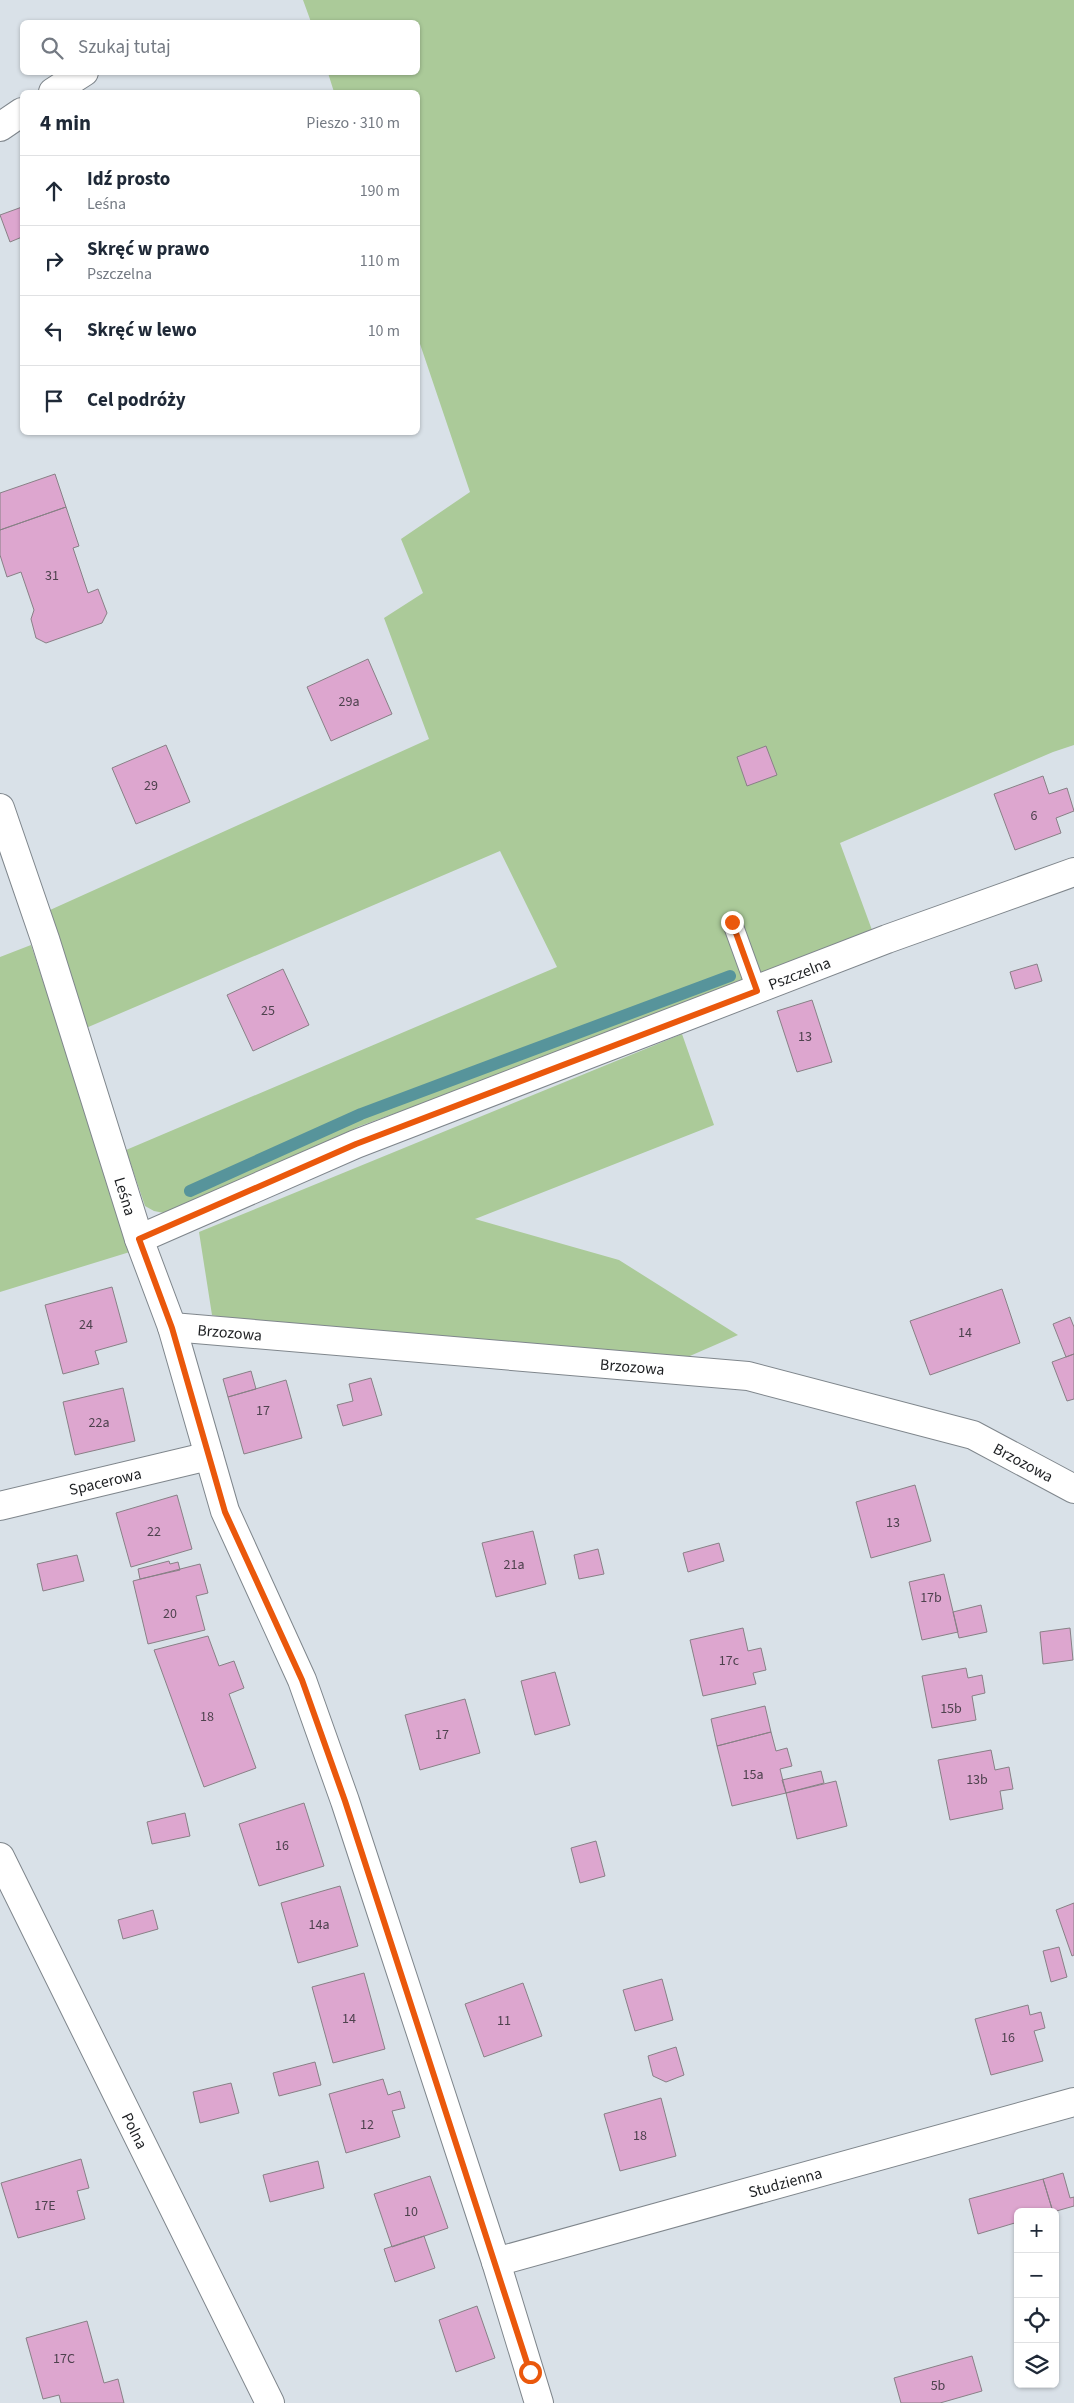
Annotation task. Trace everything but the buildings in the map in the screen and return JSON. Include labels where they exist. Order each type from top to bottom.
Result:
[{"type":"street","points":[[56,90],[79,75]]},
{"type":"street","points":[[0,127],[20,113]]},
{"type":"street","name":"Leśna","points":[[0,808],[45,939],[139,1239],[172,1328],[225,1512],[302,1680],[345,1801],[496,2262],[539,2403]]},
{"type":"street","name":"Pszczelna","points":[[139,1239],[356,1144],[757,991],[887,939],[1074,872]]},
{"type":"street","name":"Brzozowa","points":[[172,1328],[748,1376],[973,1435],[1074,1489]]},
{"type":"street","name":"Spacerowa","points":[[0,1506],[209,1456]]},
{"type":"street","name":"Polna","points":[[0,1857],[270,2403]]},
{"type":"street","name":"Studzienna","points":[[496,2262],[1074,2102]]},
{"type":"lane","points":[[732,922],[757,991]]},
{"type":"green space","points":[[303,0],[1074,0],[1074,745],[1053,752],[840,843],[872,930],[681,1010],[360,1126],[202,1202],[164,1213],[154,1211],[145,1206],[126,1150],[557,967],[500,851],[86,1028],[50,910],[429,739],[384,618],[423,593],[401,539],[470,492],[420,344],[420,90],[333,90],[329,75],[420,75],[420,20],[310,20]]},
{"type":"green space","points":[[31,945],[133,1251],[0,1292],[0,957]]},
{"type":"green space","points":[[682,1034],[714,1125],[475,1219],[619,1260],[738,1335],[683,1359],[264,1326],[212,1315],[199,1232]]},
{"type":"waterway","points":[[190,1191],[361,1114],[730,976]]},
{"type":"route","points":[[530,2372],[496,2262],[345,1801],[302,1680],[225,1512],[172,1328],[139,1239],[356,1144],[757,991],[732,922]]}]
